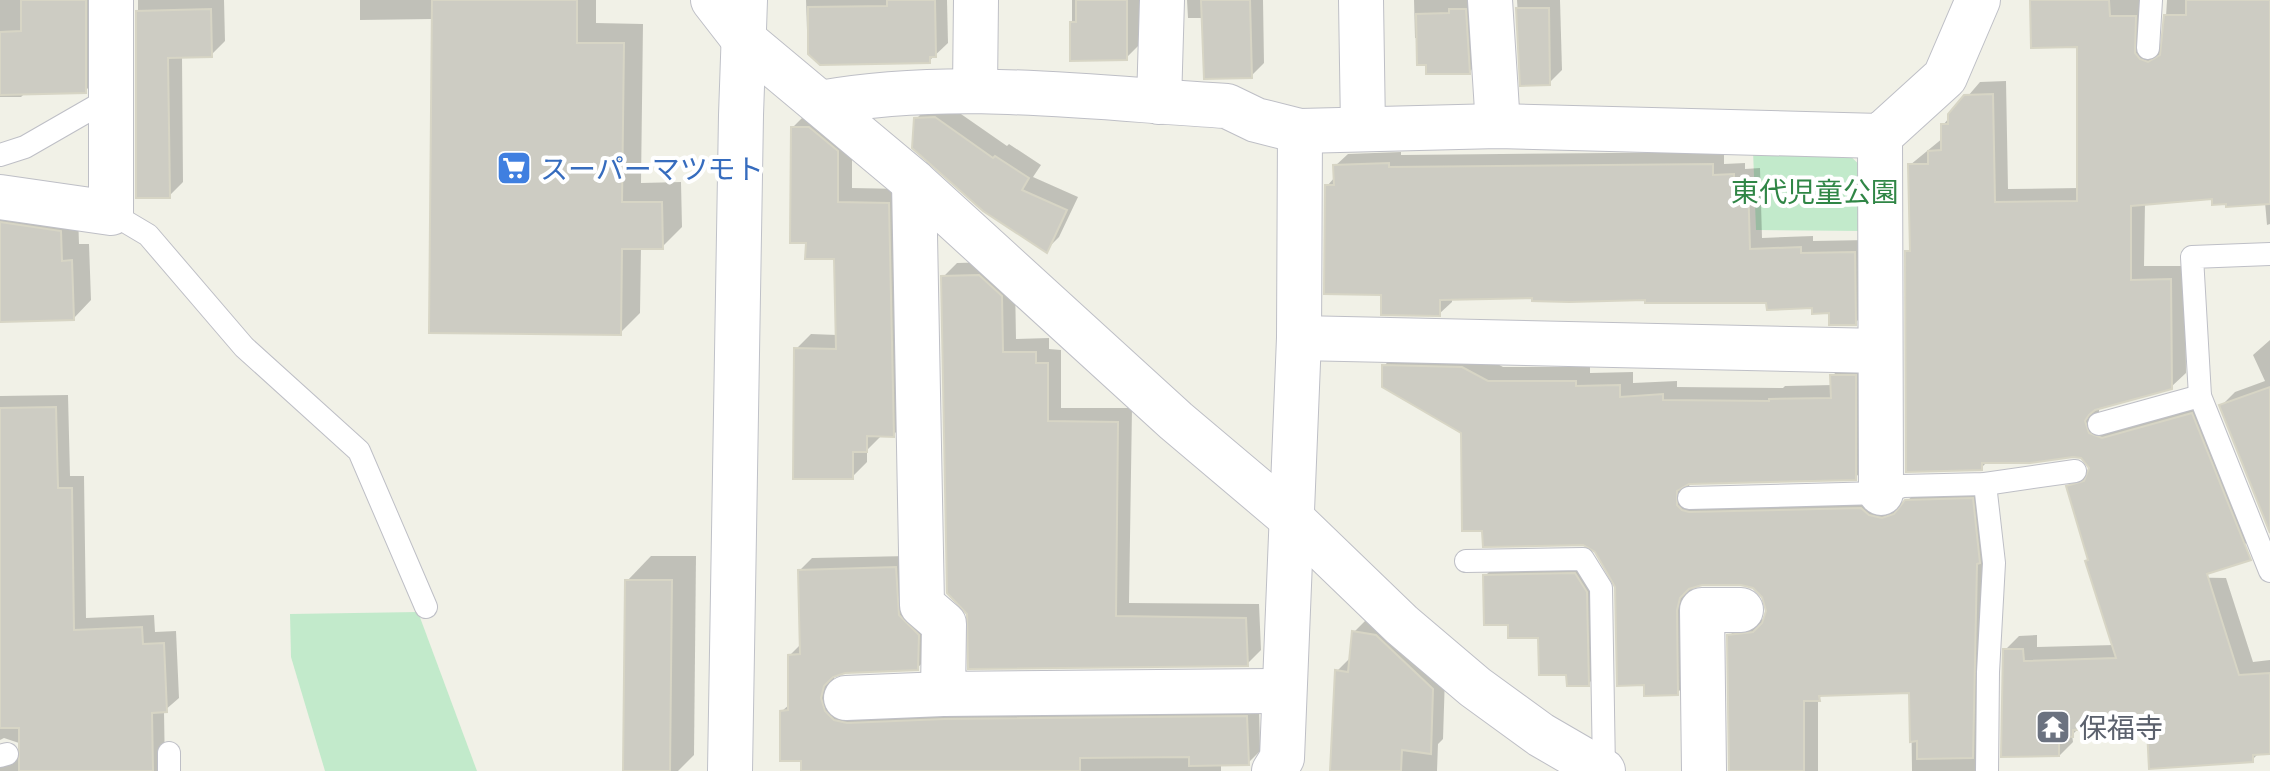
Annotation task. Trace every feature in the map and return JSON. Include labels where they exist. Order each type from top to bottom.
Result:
[{"type":"street","points":[[0,197],[111,213],[111,0]]},
{"type":"street","points":[[713,0],[745,20],[820,103],[914,182],[1176,421],[1292,519],[1402,625],[1475,687],[1541,735],[1603,771]]},
{"type":"street","points":[[975,89],[976,0]]},
{"type":"street","points":[[1159,102],[1162,0]]},
{"type":"street","points":[[1361,0],[1363,128]]},
{"type":"street","points":[[1490,0],[1498,126]]},
{"type":"street","points":[[820,103],[862,96],[975,89],[1227,106],[1256,120],[1300,131],[1498,126],[1880,136],[1945,77],[1978,0]]},
{"type":"street","points":[[730,771],[745,20]]},
{"type":"street","points":[[1274,771],[1282,758],[1292,519],[1299,338],[1300,131]]},
{"type":"street","points":[[1880,136],[1881,493]]},
{"type":"street","points":[[914,182],[922,605],[944,624],[943,694]]},
{"type":"street","points":[[1299,338],[1880,351]]},
{"type":"street","points":[[1704,771],[1702,610],[1741,610]]},
{"type":"street","points":[[846,698],[943,694],[1284,691]]},
{"type":"lane","points":[[2148,48],[2151,0]]},
{"type":"lane","points":[[0,155],[25,147],[112,97]]},
{"type":"lane","points":[[111,213],[148,235],[244,347],[359,451],[426,607]]},
{"type":"lane","points":[[2270,254],[2192,257],[2200,396],[2270,571]]},
{"type":"lane","points":[[2099,424],[2200,396]]},
{"type":"lane","points":[[1689,498],[1881,493],[1903,486],[1985,484],[2075,471]]},
{"type":"lane","points":[[1985,484],[1994,563],[1987,771]]},
{"type":"lane","points":[[1466,561],[1583,559],[1601,588],[1603,771]]},
{"type":"green space","name":"東代児童公園","points":[[1753,150],[1847,153],[1864,169],[1863,231],[1756,230]]},
{"type":"green space","points":[[418,612],[477,771],[325,771],[291,657],[290,614]]},
{"type":"building","points":[[21,0],[86,0],[86,93],[0,95],[0,32],[21,31]]},
{"type":"building","points":[[432,0],[577,0],[577,43],[624,43],[622,202],[662,202],[663,249],[622,249],[621,335],[429,333]]},
{"type":"building","points":[[887,0],[935,0],[936,57],[930,57],[930,63],[820,65],[808,54],[808,7],[887,6]]},
{"type":"building","points":[[1076,0],[1127,0],[1127,60],[1070,61],[1070,22],[1076,22]]},
{"type":"building","points":[[1201,0],[1250,0],[1252,78],[1204,79]]},
{"type":"building","points":[[2030,0],[2109,0],[2110,16],[2136,16],[2135,53],[2148,62],[2160,55],[2164,15],[2186,15],[2186,0],[2270,0],[2270,204],[2226,207],[2226,204],[2212,205],[2212,199],[2131,206],[2131,280],[2171,279],[2172,389],[2095,410],[2085,421],[2089,433],[2102,438],[2192,413],[2251,560],[2207,574],[2239,675],[2270,673],[2270,754],[2253,755],[2253,762],[2149,769],[2147,729],[2073,730],[2073,737],[2059,736],[2059,756],[2001,757],[2003,649],[2023,649],[2024,661],[2116,658],[2085,561],[2088,560],[2066,486],[2084,481],[2089,468],[2081,458],[2073,457],[2030,463],[1982,463],[1982,470],[1906,472],[1905,251],[1910,251],[1908,164],[1928,164],[1928,151],[1941,150],[1941,124],[1948,124],[1948,114],[1964,95],[1993,94],[1995,202],[2077,201],[2077,47],[2031,48]]},
{"type":"building","points":[[1516,8],[1549,8],[1550,85],[1520,86]]},
{"type":"building","points":[[211,9],[212,57],[168,58],[170,198],[136,198],[136,11]]},
{"type":"building","points":[[1449,9],[1466,9],[1470,74],[1426,74],[1426,65],[1417,65],[1416,14],[1449,13]]},
{"type":"building","points":[[935,117],[993,158],[995,156],[1029,178],[1022,190],[1067,210],[1047,253],[983,211],[912,148],[914,118]]},
{"type":"building","points":[[791,127],[809,127],[838,151],[838,202],[889,203],[894,437],[867,436],[867,452],[853,452],[853,479],[793,479],[794,348],[836,349],[834,259],[805,259],[806,243],[790,243]]},
{"type":"building","points":[[1389,163],[1389,167],[1713,164],[1713,175],[1734,174],[1734,180],[1748,180],[1750,249],[1801,247],[1801,253],[1855,252],[1856,325],[1829,325],[1829,313],[1812,314],[1812,308],[1767,310],[1766,303],[1645,303],[1645,300],[1440,300],[1440,316],[1381,315],[1381,295],[1324,294],[1325,185],[1334,185],[1333,165]]},
{"type":"building","points":[[0,222],[61,231],[62,261],[72,260],[74,320],[0,322]]},
{"type":"building","points":[[979,275],[1002,296],[1003,352],[1036,352],[1036,363],[1048,363],[1048,421],[1118,422],[1116,616],[1246,618],[1248,666],[968,669],[967,614],[947,593],[941,276]]},
{"type":"building","points":[[1382,365],[1462,367],[1488,381],[1576,381],[1576,386],[1620,385],[1620,397],[1663,394],[1663,400],[1831,398],[1830,375],[1856,375],[1856,480],[1689,484],[1677,491],[1677,505],[1689,512],[1861,508],[1869,515],[1882,518],[1894,514],[1905,500],[1973,498],[1980,563],[1977,564],[1973,758],[1917,759],[1917,741],[1910,742],[1909,693],[1819,696],[1820,701],[1804,701],[1804,771],[1729,771],[1727,635],[1753,632],[1762,623],[1766,611],[1762,597],[1753,588],[1741,585],[1702,585],[1689,589],[1680,598],[1677,610],[1678,695],[1644,696],[1644,685],[1617,686],[1615,587],[1595,552],[1583,545],[1483,547],[1482,531],[1462,531],[1461,433],[1382,387]]},
{"type":"building","points":[[2270,387],[2270,533],[2219,405]]},
{"type":"building","points":[[56,407],[58,488],[72,488],[74,630],[142,627],[143,644],[164,643],[167,712],[152,713],[153,771],[19,771],[19,728],[0,728],[0,408]]},
{"type":"building","points":[[896,567],[899,615],[919,635],[918,670],[845,673],[833,677],[824,686],[821,698],[825,711],[834,720],[847,723],[1247,716],[1249,765],[1189,766],[1189,757],[1080,758],[1080,771],[801,771],[801,761],[780,761],[780,711],[788,710],[788,655],[800,654],[798,570]]},
{"type":"building","points":[[1575,573],[1587,592],[1589,686],[1567,686],[1566,675],[1539,675],[1538,638],[1508,638],[1508,625],[1484,625],[1483,575]]},
{"type":"building","points":[[625,580],[672,580],[670,771],[623,771]]},
{"type":"building","points":[[1352,631],[1376,635],[1433,689],[1431,754],[1402,750],[1401,771],[1330,771],[1335,670],[1348,672]]},
{"type":"place","name":"スーパーマツモト","points":[[514,168]]},
{"type":"place","name":"保福寺","points":[[2053,727]]}]
